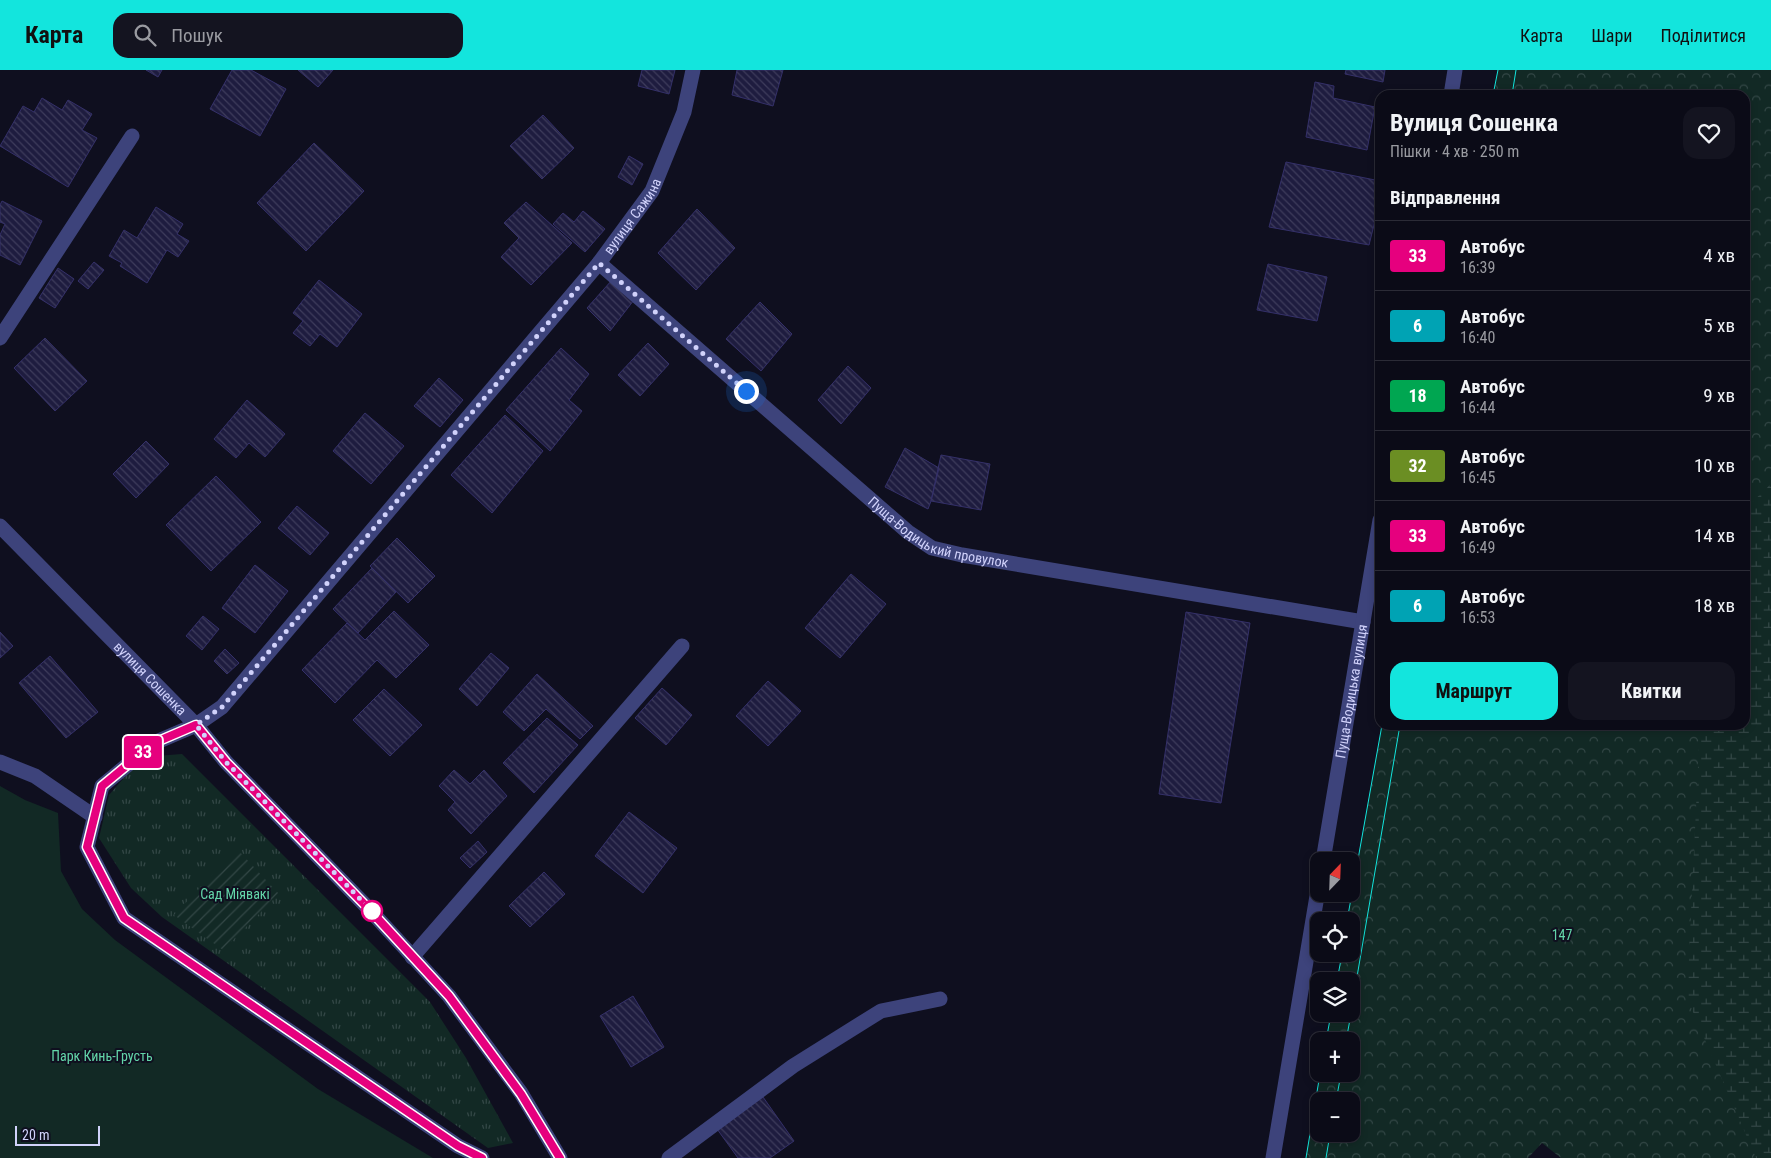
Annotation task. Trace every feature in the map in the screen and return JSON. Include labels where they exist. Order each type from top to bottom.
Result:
[{"type":"street","name":"вулиця Сажина","points":[[482,1158],[458,1146],[124,918],[87,847],[102,786],[154,743],[196,725],[222,707],[599,263],[652,192],[684,112],[693,70]]},
{"type":"street","points":[[1452,90],[1455,70]]},
{"type":"street","points":[[0,338],[132,136]]},
{"type":"street","name":"Пуща-Водицький провулок","points":[[599,263],[908,532],[932,548],[962,555],[1363,622]]},
{"type":"street","name":"вулиця Сошенка","points":[[0,526],[196,725],[226,762],[368,908],[449,996],[521,1094],[560,1158]]},
{"type":"street","name":"Пуща-Водицька вулиця","points":[[1325,852],[1375,550]]},
{"type":"street","points":[[412,957],[682,646]]},
{"type":"street","points":[[0,762],[35,776],[94,817]]},
{"type":"street","points":[[1273,1158],[1316,902]]},
{"type":"street","points":[[669,1158],[793,1066],[881,1011],[940,999]]},
{"type":"green space","name":"147","points":[[1498,70],[1771,70],[1771,1158],[1561,1158],[1542,1143],[1528,1158],[1306,1158],[1310,1134],[1310,1142],[1360,1142],[1360,1092],[1317,1092],[1319,1082],[1360,1082],[1360,1032],[1328,1032],[1330,1022],[1360,1022],[1360,972],[1339,972],[1341,962],[1360,962],[1360,912],[1349,912],[1350,902],[1360,902],[1359,852],[1381,730],[1750,730],[1750,90],[1494,90]]},
{"type":"green space","points":[[1771,484],[1771,1158],[1756,1158],[1687,998],[1700,730],[1750,730],[1750,504]]},
{"type":"green space","points":[[182,754],[430,1002],[466,1058],[513,1143],[488,1148],[162,917],[131,888],[99,838],[109,795],[129,772],[157,756]]},
{"type":"green space","name":"Парк Кинь-Грусть","points":[[0,786],[25,800],[58,813],[61,871],[82,909],[115,940],[318,1089],[433,1158],[0,1158]]},
{"type":"green space","name":"Сад Міявакі","points":[[237,849],[279,894],[223,950],[174,915]]},
{"type":"building","points":[[146,70],[162,70],[158,77]]},
{"type":"building","points":[[232,70],[251,70],[286,89],[260,136],[210,109]]},
{"type":"building","points":[[298,70],[333,70],[318,87]]},
{"type":"building","points":[[642,70],[675,70],[669,94],[638,86]]},
{"type":"building","points":[[737,70],[783,70],[773,106],[732,95]]},
{"type":"building","points":[[1346,70],[1385,70],[1383,82],[1345,74]]},
{"type":"building","points":[[1315,82],[1334,86],[1333,98],[1375,107],[1367,150],[1306,137]]},
{"type":"building","points":[[42,98],[62,110],[68,100],[92,114],[82,130],[97,138],[68,187],[0,146],[23,106],[34,112]]},
{"type":"building","points":[[543,115],[574,148],[542,179],[510,146]]},
{"type":"building","points":[[314,143],[364,191],[306,251],[257,203]]},
{"type":"building","points":[[629,156],[643,164],[632,185],[618,177]]},
{"type":"building","points":[[1286,162],[1375,180],[1375,221],[1369,245],[1269,227]]},
{"type":"building","points":[[2,201],[42,221],[20,265],[0,255],[0,235],[5,224],[0,222],[0,205]]},
{"type":"building","points":[[526,202],[572,243],[531,285],[501,257],[519,238],[504,223]]},
{"type":"building","points":[[156,207],[183,224],[177,234],[189,241],[178,257],[167,250],[147,283],[120,266],[122,263],[109,256],[124,230],[137,238]]},
{"type":"building","points":[[697,209],[735,248],[696,290],[658,253]]},
{"type":"building","points":[[583,211],[605,229],[585,252],[553,224],[563,213],[574,222]]},
{"type":"building","points":[[94,262],[104,270],[88,289],[78,281]]},
{"type":"building","points":[[1268,264],[1327,277],[1317,321],[1257,310]]},
{"type":"building","points":[[58,268],[74,279],[55,308],[39,298]]},
{"type":"building","points":[[319,280],[362,314],[337,347],[320,334],[310,346],[293,333],[303,321],[293,313]]},
{"type":"building","points":[[612,280],[634,300],[610,331],[587,308]]},
{"type":"building","points":[[760,302],[792,334],[761,371],[726,339]]},
{"type":"building","points":[[45,338],[87,381],[55,411],[14,368]]},
{"type":"building","points":[[648,343],[669,364],[640,396],[618,375]]},
{"type":"building","points":[[561,348],[589,374],[569,400],[582,411],[550,451],[506,410]]},
{"type":"building","points":[[848,366],[871,388],[841,424],[818,400]]},
{"type":"building","points":[[439,378],[463,400],[440,427],[414,406]]},
{"type":"building","points":[[247,400],[285,434],[265,457],[249,443],[236,458],[214,439]]},
{"type":"building","points":[[365,413],[404,446],[371,484],[333,451]]},
{"type":"building","points":[[505,415],[543,451],[492,513],[451,475]]},
{"type":"building","points":[[146,441],[169,464],[136,498],[113,474]]},
{"type":"building","points":[[905,448],[939,468],[928,509],[885,487]]},
{"type":"building","points":[[941,455],[990,464],[981,510],[931,501]]},
{"type":"building","points":[[216,476],[261,522],[211,571],[166,525]]},
{"type":"building","points":[[297,506],[329,533],[310,555],[278,528]]},
{"type":"building","points":[[397,538],[435,576],[408,603],[370,566]]},
{"type":"building","points":[[255,565],[288,591],[255,633],[222,608]]},
{"type":"building","points":[[372,568],[396,592],[358,633],[333,609]]},
{"type":"building","points":[[851,574],[886,604],[840,658],[805,628]]},
{"type":"building","points":[[394,611],[429,645],[396,678],[377,660],[335,703],[302,670],[347,623],[365,640]]},
{"type":"building","points":[[1186,612],[1250,623],[1221,803],[1159,794]]},
{"type":"building","points":[[203,616],[219,629],[202,650],[186,636]]},
{"type":"building","points":[[0,632],[13,646],[0,658]]},
{"type":"building","points":[[225,649],[239,663],[227,674],[214,661]]},
{"type":"building","points":[[491,653],[509,668],[477,706],[459,689]]},
{"type":"building","points":[[50,656],[98,712],[66,738],[19,683]]},
{"type":"building","points":[[537,674],[593,726],[580,739],[546,709],[524,731],[503,712]]},
{"type":"building","points":[[768,681],[801,711],[768,746],[736,716]]},
{"type":"building","points":[[662,688],[692,715],[666,745],[635,718]]},
{"type":"building","points":[[384,689],[422,725],[390,756],[353,720]]},
{"type":"building","points":[[547,718],[578,745],[534,793],[503,763]]},
{"type":"building","points":[[454,770],[470,784],[484,770],[507,796],[471,834],[448,810],[455,802],[439,786]]},
{"type":"building","points":[[629,812],[677,848],[643,893],[595,856]]},
{"type":"building","points":[[478,841],[487,852],[470,868],[460,858]]},
{"type":"building","points":[[544,872],[565,894],[530,927],[509,906]]},
{"type":"building","points":[[633,996],[664,1047],[631,1067],[600,1016]]},
{"type":"building","points":[[763,1097],[794,1141],[770,1158],[738,1158],[717,1129]]},
{"type":"tram line","points":[[1494,90],[1498,70]]},
{"type":"tram line","points":[[1513,90],[1516,70]]},
{"type":"tram line","points":[[1349,912],[1381,730]]},
{"type":"tram line","points":[[1358,972],[1399,730]]},
{"type":"tram line","points":[[1339,972],[1341,962]]},
{"type":"tram line","points":[[1328,1032],[1330,1022]]},
{"type":"tram line","points":[[1348,1032],[1350,1022]]},
{"type":"tram line","points":[[1306,1158],[1319,1082]]},
{"type":"tram line","points":[[1338,1092],[1340,1082]]},
{"type":"tram line","points":[[1326,1158],[1329,1142]]},
{"type":"bus line","name":"33","points":[[482,1158],[458,1146],[124,918],[87,847],[102,786],[154,743],[196,725],[226,762],[368,908],[449,996],[521,1094],[560,1158]]},
{"type":"route","points":[[372,911],[226,762],[196,725],[222,707],[599,263],[746,391]]}]
